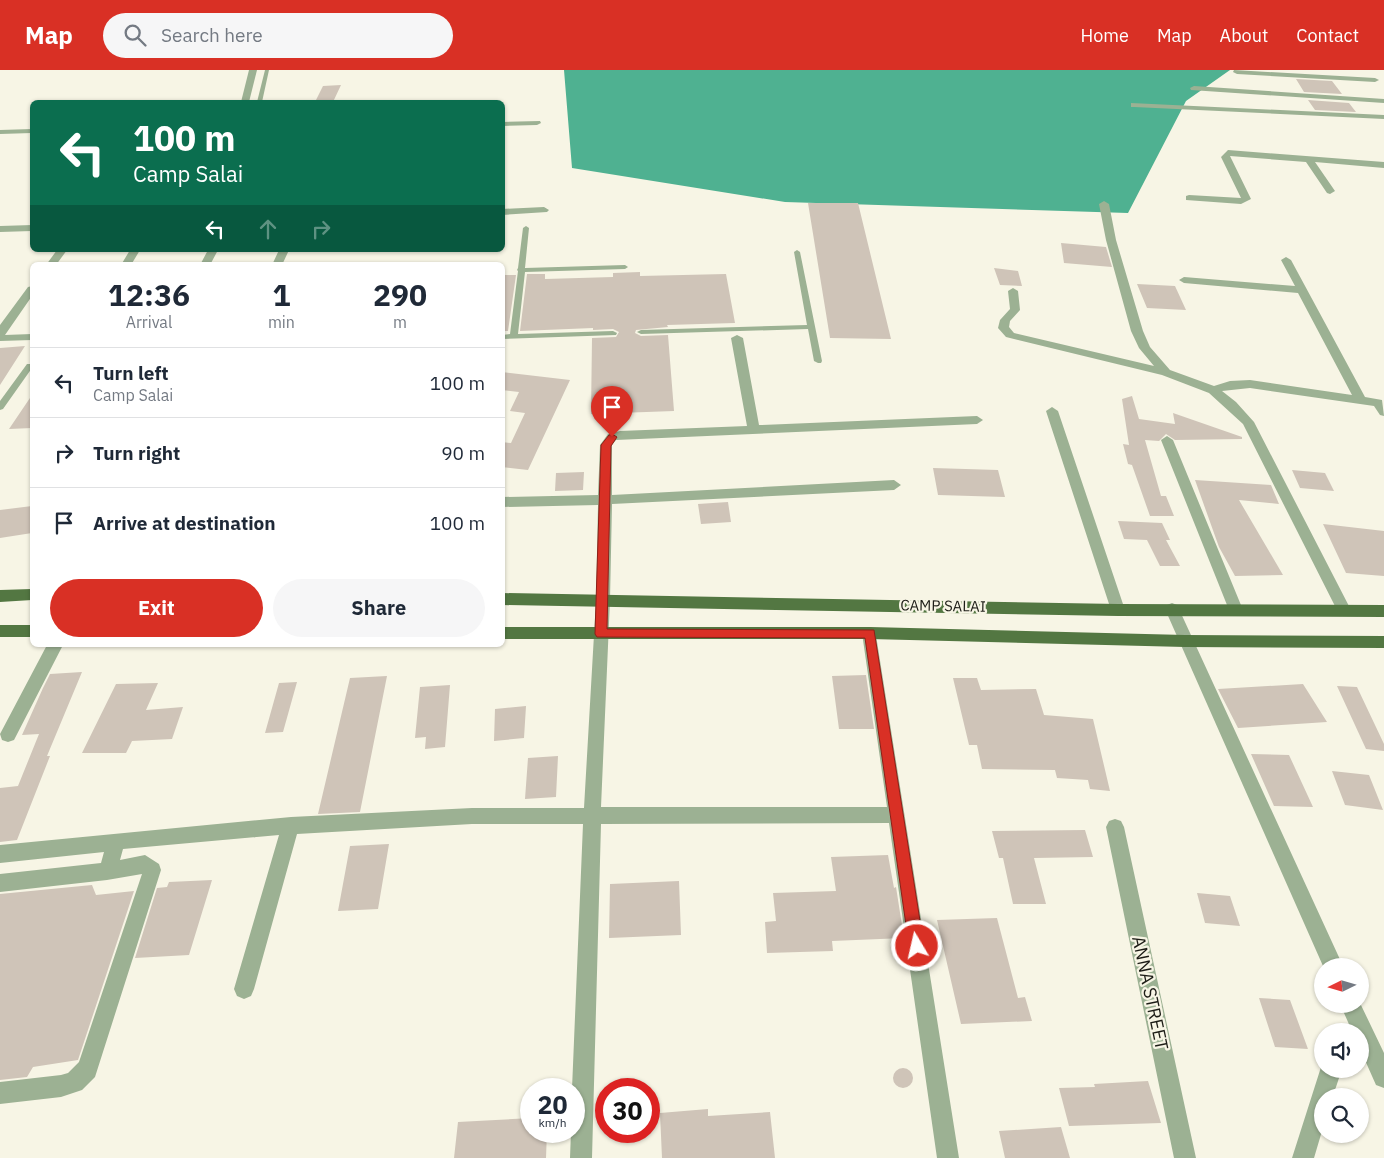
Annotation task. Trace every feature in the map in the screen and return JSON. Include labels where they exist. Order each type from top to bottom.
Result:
[{"type":"main road","points":[[0,596],[30,596]]},
{"type":"main road","name":"CAMP SALAI","points":[[505,598],[1118,610],[1384,611]]},
{"type":"main road","points":[[0,631],[30,631]]},
{"type":"main road","name":"CAMP SALAI","points":[[505,633],[870,633],[1184,641],[1384,642]]},
{"type":"street","points":[[246,100],[253,70]]},
{"type":"street","points":[[1194,88],[1315,83],[1377,83],[1367,70]]},
{"type":"street","points":[[1237,72],[1315,83],[1384,101]]},
{"type":"street","points":[[1315,83],[1332,115]]},
{"type":"street","points":[[1134,105],[1384,117]]},
{"type":"street","points":[[505,124],[537,123]]},
{"type":"street","points":[[0,132],[30,131]]},
{"type":"street","points":[[1188,198],[1241,201],[1246,199],[1226,157],[1228,154],[1308,158],[1384,165]]},
{"type":"street","points":[[1308,158],[1330,192]]},
{"type":"street","points":[[1104,204],[1111,240],[1137,331],[1145,348],[1166,372]]},
{"type":"street","points":[[505,212],[544,210]]},
{"type":"street","points":[[0,229],[30,228]]},
{"type":"street","points":[[1286,260],[1300,290],[1361,401]]},
{"type":"street","points":[[1184,280],[1300,290]]},
{"type":"street","points":[[1014,291],[1015,310],[1005,318],[1003,324],[1003,328],[1010,335],[1166,372],[1213,390],[1232,405],[1248,422],[1344,610]]},
{"type":"street","points":[[0,333],[30,292]]},
{"type":"street","points":[[0,338],[30,337]]},
{"type":"street","points":[[737,338],[754,429]]},
{"type":"street","points":[[1213,390],[1230,385],[1250,384],[1382,406]]},
{"type":"street","points":[[1052,411],[1118,610]]},
{"type":"street","points":[[581,1158],[592,816],[603,600],[606,445],[612,437],[620,435],[977,420]]},
{"type":"street","points":[[1167,440],[1236,610]]},
{"type":"street","points":[[505,502],[606,500],[894,485]]},
{"type":"street","points":[[1172,610],[1184,641],[1329,958]]},
{"type":"street","points":[[870,633],[948,1158]]},
{"type":"street","points":[[8,736],[54,647]]},
{"type":"street","points":[[0,854],[291,825],[472,816],[896,815]]},
{"type":"street","points":[[244,989],[291,825]]},
{"type":"street","name":"ANNA STREET","points":[[1115,827],[1185,1158]]},
{"type":"street","points":[[107,871],[118,841]]},
{"type":"street","points":[[0,883],[107,871],[145,864],[152,870],[87,1069],[74,1082],[61,1086],[0,1093]]},
{"type":"street","points":[[1353,1018],[1384,1077]]},
{"type":"street","points":[[1303,1158],[1328,1078]]},
{"type":"lane","points":[[260,100],[267,70]]},
{"type":"lane","points":[[514,336],[526,228]]},
{"type":"lane","points":[[797,252],[818,361]]},
{"type":"lane","points":[[520,270],[625,267]]},
{"type":"lane","points":[[641,332],[811,326]]},
{"type":"lane","points":[[505,337],[613,333]]},
{"type":"lane","points":[[0,407],[30,366]]},
{"type":"shaded area","points":[[564,70],[1230,70],[1186,101],[1128,213],[785,202],[572,168]]},
{"type":"building","points":[[1296,79],[1332,81],[1342,94],[1304,92]]},
{"type":"building","points":[[341,85],[334,100],[316,100],[323,86]]},
{"type":"building","points":[[1308,100],[1349,103],[1356,112],[1315,110]]},
{"type":"building","points":[[808,203],[858,203],[891,339],[830,338]]},
{"type":"building","points":[[1061,243],[1106,247],[1112,267],[1064,263]]},
{"type":"building","points":[[994,268],[1018,271],[1022,286],[1000,285]]},
{"type":"building","points":[[640,272],[640,276],[726,274],[735,323],[667,325],[668,327],[636,330],[635,333],[641,336],[668,335],[674,411],[591,414],[592,338],[616,337],[619,332],[613,329],[593,330],[593,328],[520,331],[527,274],[545,274],[545,279],[613,277],[613,273]]},
{"type":"building","points":[[505,275],[516,275],[508,331],[505,331]]},
{"type":"building","points":[[1137,284],[1175,286],[1186,310],[1147,308]]},
{"type":"building","points":[[25,346],[0,385],[0,348]]},
{"type":"building","points":[[505,372],[570,380],[528,470],[505,467],[505,442],[511,443],[525,413],[510,411],[519,392],[505,390]]},
{"type":"building","points":[[1132,396],[1139,419],[1175,424],[1173,413],[1242,437],[1242,439],[1175,440],[1166,434],[1159,441],[1145,440],[1161,496],[1166,496],[1174,516],[1150,516],[1132,465],[1128,464],[1123,444],[1129,445],[1122,399]]},
{"type":"building","points":[[30,398],[30,428],[9,429]]},
{"type":"building","points":[[933,468],[998,470],[1005,497],[938,495]]},
{"type":"building","points":[[1292,470],[1325,473],[1334,491],[1300,488]]},
{"type":"building","points":[[584,472],[583,490],[555,491],[556,473]]},
{"type":"building","points":[[1195,480],[1271,485],[1279,504],[1239,500],[1283,575],[1235,576],[1219,547]]},
{"type":"building","points":[[728,502],[731,522],[701,524],[698,504]]},
{"type":"building","points":[[30,506],[30,533],[0,538],[0,510]]},
{"type":"building","points":[[1118,521],[1162,523],[1170,540],[1166,540],[1180,566],[1160,566],[1147,540],[1124,539]]},
{"type":"building","points":[[1323,524],[1384,531],[1384,576],[1346,573]]},
{"type":"building","points":[[82,672],[47,756],[50,756],[17,840],[0,842],[0,788],[18,786],[39,734],[22,735],[43,688],[50,674]]},
{"type":"building","points":[[866,675],[874,729],[839,729],[832,676]]},
{"type":"building","points":[[387,676],[360,812],[318,814],[350,678]]},
{"type":"building","points":[[953,678],[977,678],[981,690],[1036,689],[1044,715],[1093,719],[1110,791],[1090,789],[1088,780],[1057,778],[1055,770],[982,769],[977,745],[969,745]]},
{"type":"building","points":[[297,682],[283,732],[265,733],[279,683]]},
{"type":"building","points":[[158,683],[146,710],[183,707],[172,739],[132,741],[126,753],[82,753],[116,684]]},
{"type":"building","points":[[1303,684],[1327,722],[1238,728],[1218,689]]},
{"type":"building","points":[[450,685],[445,747],[425,749],[426,737],[415,738],[420,687]]},
{"type":"building","points":[[1337,686],[1357,687],[1384,744],[1384,751],[1366,749]]},
{"type":"building","points":[[526,706],[524,738],[494,741],[495,709]]},
{"type":"building","points":[[1251,754],[1289,755],[1313,807],[1274,806]]},
{"type":"building","points":[[558,756],[556,797],[525,799],[528,758]]},
{"type":"building","points":[[1332,771],[1369,775],[1383,810],[1345,805]]},
{"type":"building","points":[[1085,830],[1093,857],[1034,858],[1046,904],[1013,904],[1003,858],[999,858],[992,831]]},
{"type":"building","points":[[389,844],[378,909],[338,911],[350,846]]},
{"type":"building","points":[[888,855],[894,888],[896,887],[904,938],[832,941],[833,951],[767,953],[765,922],[776,921],[773,893],[836,891],[831,857]]},
{"type":"building","points":[[212,880],[189,955],[135,958],[157,888],[167,887],[169,882]]},
{"type":"building","points":[[679,881],[681,935],[609,938],[610,884]]},
{"type":"building","points":[[92,885],[96,895],[134,891],[78,1060],[33,1067],[27,1077],[0,1080],[0,894]]},
{"type":"building","points":[[1197,893],[1230,896],[1240,926],[1205,923]]},
{"type":"building","points":[[997,918],[1018,998],[1025,997],[1032,1021],[961,1024],[937,920]]},
{"type":"building","points":[[1259,998],[1290,1000],[1308,1049],[1275,1047]]},
{"type":"building","points":[[903,1068],[910,1071],[913,1078],[910,1085],[903,1088],[896,1085],[893,1078],[896,1071]]},
{"type":"building","points":[[1148,1081],[1161,1123],[1069,1126],[1059,1088],[1095,1087],[1094,1084]]},
{"type":"building","points":[[708,1109],[708,1116],[770,1112],[775,1158],[662,1158],[660,1113]]},
{"type":"building","points":[[520,1119],[520,1143],[547,1143],[546,1158],[454,1158],[458,1122]]},
{"type":"building","points":[[1061,1127],[1070,1158],[1005,1158],[999,1131]]},
{"type":"route","points":[[612,437],[606,445],[601,634],[870,633],[917,946]]}]
